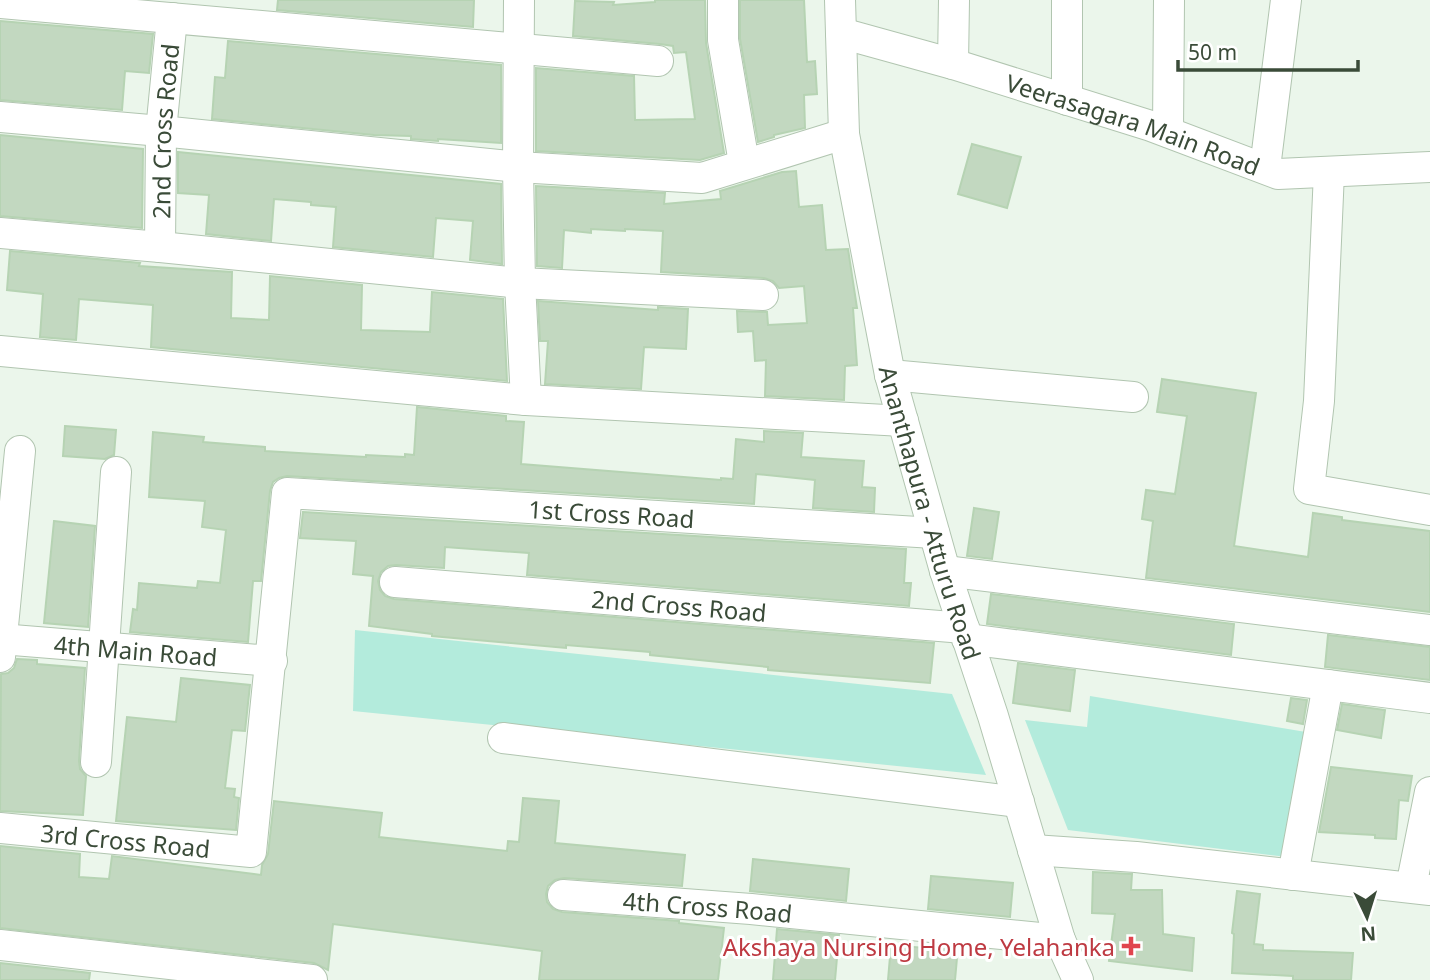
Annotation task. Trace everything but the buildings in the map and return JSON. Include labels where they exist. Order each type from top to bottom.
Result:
[{"type":"street","points":[[519,0],[520,284],[526,400]]},
{"type":"street","points":[[723,0],[723,40],[744,163]]},
{"type":"street","name":"Ananthapura - Atturu Road","points":[[840,0],[844,134],[891,375],[945,571],[1060,940],[1086,979]]},
{"type":"street","points":[[953,65],[954,0]]},
{"type":"street","points":[[1067,0],[1068,100]]},
{"type":"street","points":[[1168,0],[1168,132]]},
{"type":"street","points":[[1265,169],[1286,0]]},
{"type":"street","points":[[0,3],[658,61]]},
{"type":"street","name":"2nd Cross Road","points":[[160,247],[162,131],[172,18]]},
{"type":"street","name":"Veerasagara Main Road","points":[[841,33],[1168,132],[1278,174],[1430,167]]},
{"type":"street","points":[[0,117],[518,167],[702,178],[844,134]]},
{"type":"street","points":[[1329,172],[1319,401],[1309,489],[1430,510]]},
{"type":"street","points":[[0,233],[520,284],[763,295]]},
{"type":"street","points":[[0,351],[526,400],[903,421]]},
{"type":"street","points":[[891,375],[1133,397]]},
{"type":"street","points":[[1,645],[20,451]]},
{"type":"street","points":[[96,762],[116,472]]},
{"type":"street","name":"1st Cross Road","points":[[272,661],[288,493],[934,533]]},
{"type":"street","points":[[945,571],[1430,630]]},
{"type":"street","name":"2nd Cross Road","points":[[395,582],[966,634],[1430,698]]},
{"type":"street","name":"4th Main Road","points":[[1,645],[104,648],[272,661]]},
{"type":"street","name":"3rd Cross Road","points":[[0,828],[251,852],[272,661]]},
{"type":"street","points":[[1293,875],[1328,685]]},
{"type":"street","points":[[503,737],[1019,802]]},
{"type":"street","points":[[1033,850],[1136,857],[1421,889],[1430,792]]},
{"type":"street","name":"4th Cross Road","points":[[563,895],[751,909],[1060,940]]},
{"type":"street","points":[[0,946],[228,975],[312,980]]},
{"type":"shaded area","points":[[355,630],[952,694],[986,775],[353,711]]},
{"type":"shaded area","points":[[1090,696],[1306,732],[1287,857],[1068,830],[1025,720],[1087,727]]},
{"type":"place","name":"Akshaya Nursing Home, Yelahanka","points":[[1131,946]]}]
